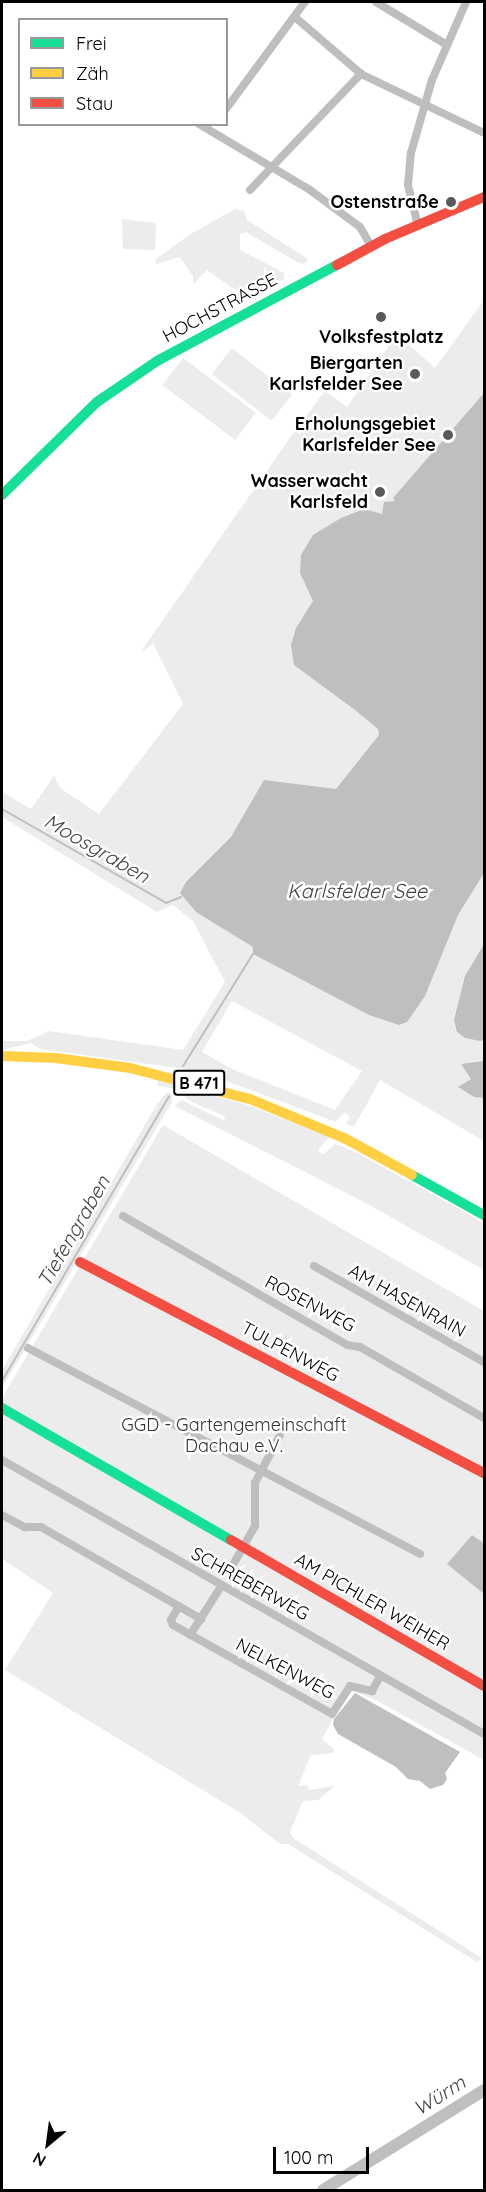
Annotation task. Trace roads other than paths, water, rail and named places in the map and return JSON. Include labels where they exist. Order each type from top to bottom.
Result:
[{"type":"main road","name":"HOCHSTRASSE","points":[[2,495],[97,402],[157,361],[371,246],[484,197]]},
{"type":"main road","name":"B 471","points":[[2,1056],[56,1058],[130,1068],[241,1096],[341,1136],[484,1215]]},
{"type":"main road","name":"TULPENWEG","points":[[80,1262],[484,1473]]},
{"type":"main road","name":"AM PICHLER WEIHER","points":[[2,1408],[484,1686]]},
{"type":"street","points":[[228,106],[296,18],[305,2]]},
{"type":"street","points":[[376,2],[447,45]]},
{"type":"street","points":[[418,226],[408,185],[411,153],[425,104],[466,2]]},
{"type":"street","points":[[296,18],[361,74],[484,131]]},
{"type":"street","points":[[250,190],[361,74]]},
{"type":"street","points":[[212,128],[271,168],[310,190],[360,227],[371,246]]},
{"type":"street","name":"ROSENWEG","points":[[123,1216],[347,1345],[360,1347],[484,1418]]},
{"type":"street","name":"AM HASENRAIN","points":[[314,1266],[484,1362]]},
{"type":"street","points":[[28,1348],[420,1554]]},
{"type":"street","points":[[234,1563],[258,1516],[255,1483],[280,1435]]},
{"type":"street","name":"SCHREBERWEG","points":[[2,1460],[484,1734]]},
{"type":"street","points":[[2,1515],[25,1527],[41,1527],[201,1619]]},
{"type":"street","points":[[190,1635],[222,1585]]},
{"type":"street","name":"NELKENWEG","points":[[178,1606],[171,1623],[332,1714],[350,1686],[372,1691],[381,1675]]},
{"type":"water","name":"Karlsfelder See","points":[[484,393],[484,873],[458,915],[425,996],[407,1022],[399,1025],[369,1015],[253,954],[253,947],[196,912],[180,893],[186,882],[231,837],[264,780],[336,789],[379,735],[378,729],[355,710],[294,665],[291,645],[296,628],[313,601],[300,573],[301,555],[313,535],[341,518],[364,509],[382,514],[384,502],[395,501],[393,498]]},
{"type":"water","points":[[484,944],[484,1040],[480,1041],[465,1038],[457,1032],[454,1020],[465,976]]},
{"type":"water","points":[[484,1061],[484,1098],[474,1097],[458,1087],[471,1079],[461,1064]]},
{"type":"water","points":[[472,1535],[484,1543],[484,1594],[447,1564]]},
{"type":"water","points":[[355,1693],[460,1752],[445,1773],[447,1779],[443,1785],[430,1789],[420,1781],[408,1779],[396,1767],[338,1734],[333,1725],[334,1719]]},
{"type":"waterway","name":"Moosgraben","points":[[2,809],[166,903],[181,897]]},
{"type":"waterway","name":"Tiefengraben","points":[[183,1066],[253,954]]},
{"type":"waterway","name":"Tiefengraben","points":[[2,1381],[169,1096]]},
{"type":"waterway","name":"Würm","points":[[323,2190],[484,2090]]},
{"type":"place","name":"Ostenstraße","points":[[451,202]]},
{"type":"place","name":"Volksfestplatz","points":[[381,317]]},
{"type":"place","name":"Biergarten Karlsfelder See","points":[[415,374]]},
{"type":"place","name":"Erholungsgebiet Karlsfelder See","points":[[448,435]]},
{"type":"place","name":"Wasserwacht Karlsfeld","points":[[380,492]]},
{"type":"park label","name":"GGD - Gartengemeinschaft Dachau e.V.","points":[[234,1436]]}]
